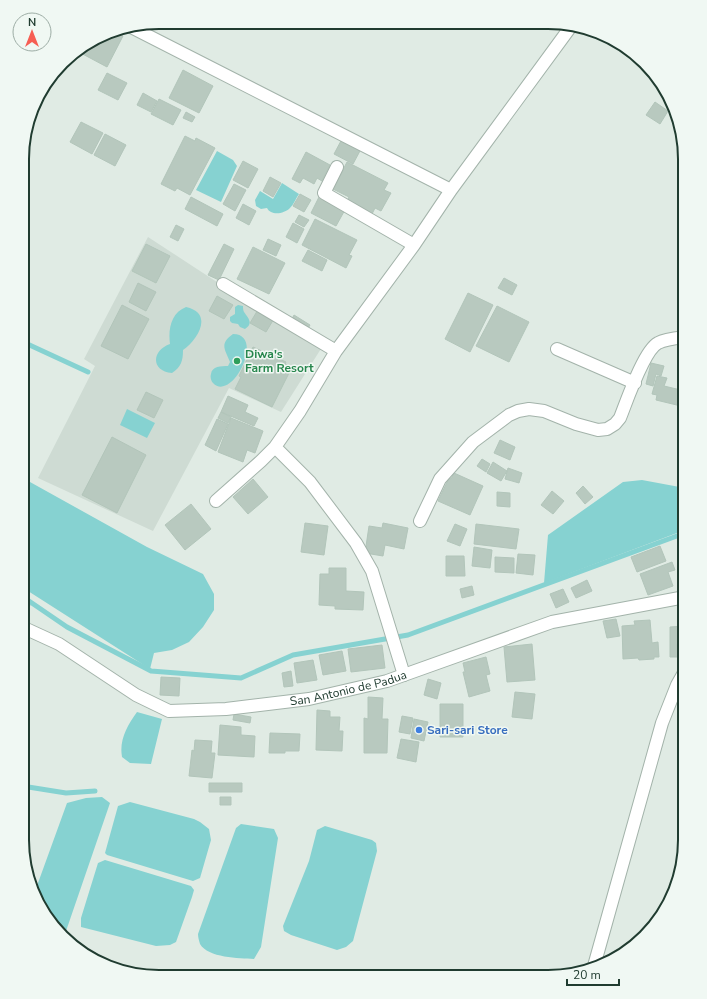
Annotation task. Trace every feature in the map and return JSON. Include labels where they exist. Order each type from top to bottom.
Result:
[{"type":"street","points":[[138,31],[451,190]]},
{"type":"street","points":[[216,501],[261,461],[275,446],[300,411],[336,351],[414,245],[451,190],[568,31]]},
{"type":"street","points":[[337,167],[324,193],[414,245]]},
{"type":"street","points":[[223,284],[336,351]]},
{"type":"street","points":[[420,521],[440,479],[473,442],[509,415],[518,411],[529,409],[544,411],[576,424],[598,430],[607,429],[615,424],[620,418],[645,358],[656,344],[678,338]]},
{"type":"street","points":[[557,349],[634,383]]},
{"type":"street","points":[[275,446],[310,482],[356,543],[372,571],[404,675]]},
{"type":"street","name":"San Antonio de Padua","points":[[29,630],[59,644],[136,695],[169,711],[226,709],[308,699],[387,681],[552,622],[678,598]]},
{"type":"street","points":[[595,961],[662,723],[678,683]]},
{"type":"shaded area","points":[[148,237],[223,286],[324,344],[281,412],[229,388],[153,531],[38,478],[95,366],[84,359]]},
{"type":"water","points":[[217,151],[233,160],[237,166],[221,202],[196,190]]},
{"type":"water","points":[[282,183],[299,194],[290,208],[281,213],[274,213],[269,211],[267,208],[261,209],[256,206],[255,200],[260,191],[273,199]]},
{"type":"water","points":[[238,305],[243,306],[250,323],[245,329],[230,321],[230,317],[235,314],[235,307]]},
{"type":"water","points":[[186,307],[195,310],[199,315],[201,327],[194,340],[183,350],[182,361],[178,368],[172,373],[165,371],[157,365],[157,355],[164,347],[170,344],[170,327],[174,317]]},
{"type":"water","name":"Diwa's Farm Resort","points":[[233,334],[242,337],[246,344],[246,355],[236,376],[229,384],[221,387],[213,383],[211,375],[213,369],[220,366],[228,366],[230,362],[224,347],[226,341]]},
{"type":"water","points":[[127,409],[155,423],[147,438],[120,425]]},
{"type":"water","points":[[642,480],[678,487],[678,533],[544,583],[548,535],[623,482]]},
{"type":"water","points":[[29,482],[147,547],[203,574],[214,594],[214,610],[203,627],[189,642],[172,650],[154,653],[150,669],[29,592]]},
{"type":"water","points":[[137,712],[162,719],[151,764],[130,763],[122,757],[121,751],[125,733]]},
{"type":"water","points":[[102,797],[110,803],[66,931],[42,898],[37,885],[67,803],[86,798]]},
{"type":"water","points":[[130,802],[194,819],[209,829],[211,840],[200,878],[193,881],[107,855],[105,853],[118,806]]},
{"type":"water","points":[[241,824],[274,829],[278,838],[261,947],[254,959],[232,958],[210,952],[204,949],[200,944],[198,935],[236,828]]},
{"type":"water","points":[[325,826],[372,840],[376,843],[377,851],[353,941],[346,947],[337,950],[291,935],[284,931],[283,926],[309,861],[317,830]]},
{"type":"water","points":[[105,860],[191,886],[194,890],[176,942],[170,945],[156,946],[81,927],[81,918],[98,863]]},
{"type":"building","points":[[120,35],[123,36],[107,67],[83,54],[101,42]]},
{"type":"building","points":[[183,70],[213,86],[199,113],[169,98]]},
{"type":"building","points":[[107,73],[127,83],[118,100],[98,90]]},
{"type":"building","points":[[143,93],[157,101],[151,112],[137,105]]},
{"type":"building","points":[[159,99],[181,110],[173,125],[151,114]]},
{"type":"building","points":[[655,102],[668,111],[660,124],[646,115]]},
{"type":"building","points":[[186,112],[195,117],[192,122],[183,118]]},
{"type":"building","points":[[81,122],[103,133],[92,154],[70,142]]},
{"type":"building","points":[[105,134],[126,145],[115,166],[94,155]]},
{"type":"building","points":[[185,136],[195,141],[196,138],[215,148],[190,195],[177,188],[175,191],[161,184]]},
{"type":"building","points":[[342,139],[361,149],[353,164],[334,154]]},
{"type":"building","points":[[306,152],[330,165],[322,181],[317,178],[314,184],[303,178],[300,183],[292,179]]},
{"type":"building","points":[[243,161],[258,169],[248,188],[233,180]]},
{"type":"building","points":[[347,162],[388,183],[384,190],[391,193],[381,211],[375,208],[371,216],[346,203],[349,197],[333,189]]},
{"type":"building","points":[[270,177],[281,183],[273,197],[263,191]]},
{"type":"building","points":[[234,184],[246,190],[235,211],[223,204]]},
{"type":"building","points":[[300,194],[311,200],[304,212],[293,206]]},
{"type":"building","points":[[320,195],[346,208],[336,226],[311,213]]},
{"type":"building","points":[[191,197],[223,214],[217,226],[185,209]]},
{"type":"building","points":[[243,204],[256,211],[249,225],[236,218]]},
{"type":"building","points":[[299,215],[309,220],[304,227],[295,222]]},
{"type":"building","points":[[315,219],[357,240],[349,255],[352,256],[346,268],[302,245]]},
{"type":"building","points":[[293,223],[304,229],[297,243],[286,237]]},
{"type":"building","points":[[176,225],[184,229],[178,241],[170,237]]},
{"type":"building","points":[[268,239],[281,245],[276,256],[263,250]]},
{"type":"building","points":[[146,244],[170,256],[156,283],[132,271]]},
{"type":"building","points":[[224,244],[234,249],[219,280],[208,275]]},
{"type":"building","points":[[253,247],[285,263],[269,294],[237,279]]},
{"type":"building","points":[[308,250],[327,260],[322,271],[302,261]]},
{"type":"building","points":[[504,278],[517,285],[512,295],[498,288]]},
{"type":"building","points":[[138,283],[156,292],[146,311],[129,302]]},
{"type":"building","points":[[468,293],[493,305],[470,352],[445,339]]},
{"type":"building","points":[[217,296],[233,305],[224,319],[209,311]]},
{"type":"building","points":[[122,305],[149,319],[128,359],[101,346]]},
{"type":"building","points":[[497,306],[529,322],[509,362],[476,346]]},
{"type":"building","points":[[259,308],[275,317],[266,332],[250,323]]},
{"type":"building","points":[[294,315],[310,325],[306,332],[290,323]]},
{"type":"building","points":[[253,347],[286,362],[285,364],[292,367],[272,407],[235,389],[241,377],[239,376]]},
{"type":"building","points":[[651,363],[664,366],[661,376],[656,374],[653,386],[646,384]]},
{"type":"building","points":[[657,376],[667,378],[664,386],[678,389],[678,405],[656,400],[657,395],[652,394]]},
{"type":"building","points":[[146,392],[163,400],[154,418],[137,410]]},
{"type":"building","points":[[228,396],[248,405],[245,412],[258,418],[254,426],[221,412]]},
{"type":"building","points":[[221,412],[231,417],[228,423],[218,418]]},
{"type":"building","points":[[231,418],[263,431],[255,453],[247,450],[243,462],[218,452]]},
{"type":"building","points":[[217,419],[228,424],[216,451],[205,445]]},
{"type":"building","points":[[112,437],[146,455],[117,513],[82,495]]},
{"type":"building","points":[[500,440],[515,447],[510,460],[494,453]]},
{"type":"building","points":[[482,459],[490,464],[486,472],[477,466]]},
{"type":"building","points":[[493,462],[507,471],[501,481],[487,473]]},
{"type":"building","points":[[508,468],[522,473],[519,483],[505,479]]},
{"type":"building","points":[[454,473],[483,486],[470,515],[438,501],[449,478],[451,479]]},
{"type":"building","points":[[253,479],[268,497],[248,514],[233,497]]},
{"type":"building","points":[[583,486],[593,497],[585,504],[576,493]]},
{"type":"building","points":[[552,491],[564,501],[553,514],[541,505]]},
{"type":"building","points":[[497,492],[510,493],[510,507],[497,506]]},
{"type":"building","points":[[191,504],[211,529],[185,550],[165,525]]},
{"type":"building","points":[[305,523],[328,526],[324,555],[301,552]]},
{"type":"building","points":[[383,523],[408,528],[404,549],[385,545],[383,556],[365,553],[369,526],[382,528]]},
{"type":"building","points":[[455,524],[467,529],[460,546],[447,541]]},
{"type":"building","points":[[476,524],[519,529],[516,549],[474,544]]},
{"type":"building","points":[[660,546],[666,561],[637,572],[631,557]]},
{"type":"building","points":[[474,547],[492,550],[490,568],[472,566]]},
{"type":"building","points":[[518,554],[535,555],[533,575],[516,573]]},
{"type":"building","points":[[446,556],[464,556],[465,576],[446,576]]},
{"type":"building","points":[[495,557],[514,558],[514,573],[495,572]]},
{"type":"building","points":[[672,562],[675,570],[668,572],[673,586],[648,595],[640,574]]},
{"type":"building","points":[[329,568],[346,568],[346,591],[364,592],[363,610],[335,609],[335,606],[319,605],[320,574],[329,574]]},
{"type":"building","points":[[587,580],[592,591],[576,598],[571,588]]},
{"type":"building","points":[[472,586],[474,595],[462,598],[460,589]]},
{"type":"building","points":[[563,589],[569,602],[556,608],[550,594]]},
{"type":"building","points":[[616,619],[620,636],[607,638],[603,621]]},
{"type":"building","points":[[650,620],[652,643],[658,642],[659,657],[654,657],[654,659],[639,660],[638,658],[623,659],[622,626],[635,625],[634,621]]},
{"type":"building","points":[[678,626],[678,657],[670,657],[670,627]]},
{"type":"building","points":[[532,644],[535,680],[507,682],[504,647]]},
{"type":"building","points":[[382,645],[385,668],[351,672],[348,649]]},
{"type":"building","points":[[342,651],[346,671],[323,675],[319,655]]},
{"type":"building","points":[[486,657],[490,674],[486,675],[490,691],[469,697],[463,672],[465,672],[463,663]]},
{"type":"building","points":[[313,660],[317,680],[297,683],[294,663]]},
{"type":"building","points":[[291,671],[293,686],[284,687],[282,673]]},
{"type":"building","points":[[161,677],[180,678],[179,696],[160,695]]},
{"type":"building","points":[[428,679],[441,683],[437,699],[424,695]]},
{"type":"building","points":[[515,692],[535,694],[532,719],[512,717]]},
{"type":"building","points":[[368,697],[383,698],[382,719],[388,719],[387,753],[364,753],[364,718],[368,719]]},
{"type":"building","points":[[440,704],[463,704],[463,737],[440,737]]},
{"type":"building","points":[[317,710],[330,711],[330,717],[340,717],[339,731],[343,731],[342,751],[316,750]]},
{"type":"building","points":[[234,714],[251,717],[250,723],[233,720]]},
{"type":"building","points":[[402,716],[413,718],[410,734],[399,732]]},
{"type":"building","name":"Sari-sari Store","points":[[414,719],[428,722],[424,741],[411,738]]},
{"type":"building","points":[[220,725],[241,727],[241,735],[255,736],[254,757],[218,755]]},
{"type":"building","points":[[270,733],[300,734],[299,751],[269,753]]},
{"type":"building","points":[[401,739],[419,742],[416,762],[397,758]]},
{"type":"building","points":[[195,740],[212,741],[211,753],[215,753],[212,778],[189,776],[192,750],[194,751]]},
{"type":"building","points":[[209,783],[242,783],[242,792],[209,792]]},
{"type":"building","points":[[220,797],[231,797],[231,805],[220,805]]},
{"type":"waterway","points":[[29,345],[88,372]]},
{"type":"waterway","points":[[29,601],[67,627],[151,671],[241,678],[293,655],[408,635],[678,536]]},
{"type":"waterway","points":[[29,787],[66,793],[95,791]]},
{"type":"place","name":"Diwa's Farm Resort","points":[[237,361]]},
{"type":"place","name":"Sari-sari Store","points":[[419,730]]}]
